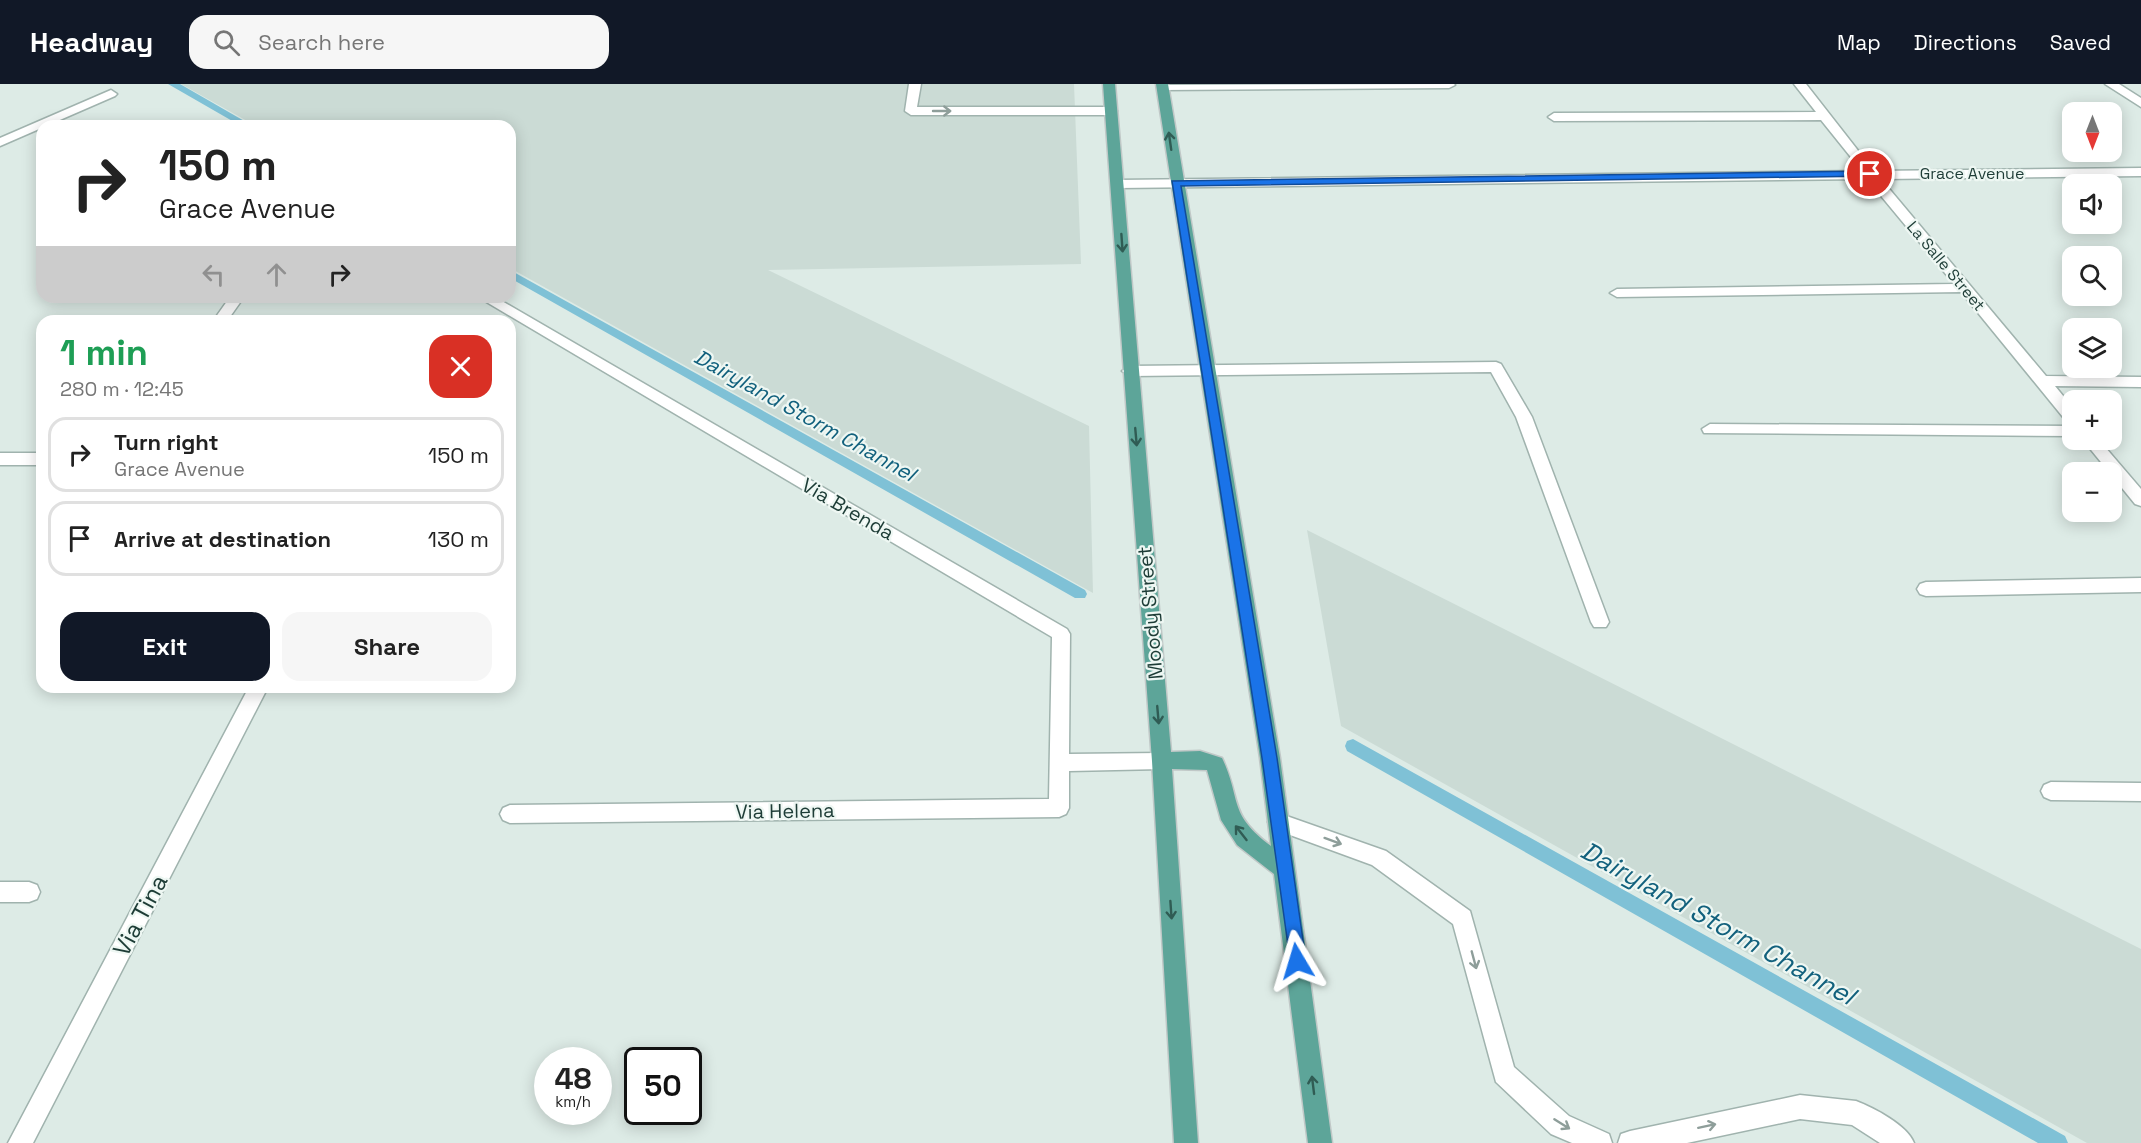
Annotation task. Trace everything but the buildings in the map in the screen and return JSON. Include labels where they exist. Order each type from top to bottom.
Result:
[{"type":"main road","name":"Moody Street","points":[[1109,84],[1162,761],[1186,1143]]},
{"type":"main road","points":[[1162,85],[1286,870],[1320,1143]]},
{"type":"main road","points":[[1162,761],[1200,759],[1215,764],[1228,814],[1233,822],[1244,838],[1286,870]]},
{"type":"street","points":[[915,84],[911,111],[1111,111]]},
{"type":"street","name":"La Salle Street","points":[[1800,84],[1870,174],[2062,404]]},
{"type":"street","points":[[2111,84],[2141,103]]},
{"type":"street","points":[[1162,85],[1449,85]]},
{"type":"street","points":[[51,120],[111,94]]},
{"type":"street","points":[[1554,117],[1825,116]]},
{"type":"street","points":[[0,142],[36,126]]},
{"type":"street","name":"Grace Avenue","points":[[1118,184],[2141,172]]},
{"type":"street","points":[[1617,293],[1965,288]]},
{"type":"street","name":"Via Brenda","points":[[495,303],[516,315]]},
{"type":"street","name":"Via Brenda","points":[[516,315],[1061,634],[1059,808]]},
{"type":"street","points":[[1130,371],[1496,367],[1524,417],[1600,622]]},
{"type":"street","points":[[2043,381],[2141,382]]},
{"type":"street","points":[[1710,429],[2062,431]]},
{"type":"street","points":[[2099,450],[2141,500]]},
{"type":"street","points":[[0,459],[36,459]]},
{"type":"street","points":[[1926,589],[2141,585]]},
{"type":"street","name":"Via Tina","points":[[20,1143],[256,693]]},
{"type":"street","points":[[1059,763],[1162,761]]},
{"type":"street","points":[[2051,791],[2141,792]]},
{"type":"street","name":"Via Helena","points":[[510,814],[1059,808]]},
{"type":"street","points":[[1278,822],[1379,858],[1462,918],[1504,1074],[1560,1125],[1600,1143]]},
{"type":"street","points":[[0,892],[29,891]]},
{"type":"street","points":[[1630,1143],[1800,1107],[1856,1113],[1902,1143]]},
{"type":"shaded area","points":[[181,84],[1074,84],[1081,264],[768,270],[1089,426],[1093,593],[516,271],[516,120],[245,120]]},
{"type":"shaded area","points":[[1307,530],[2141,949],[2141,1143],[2087,1143],[1341,726]]},
{"type":"waterway","name":"Dairyland Storm Channel","points":[[173,84],[237,120]]},
{"type":"waterway","name":"Dairyland Storm Channel","points":[[516,276],[1080,594]]},
{"type":"waterway","name":"Dairyland Storm Channel","points":[[1353,746],[2058,1143]]},
{"type":"route","points":[[1297,961],[1270,758],[1176,183],[1870,174]]}]
